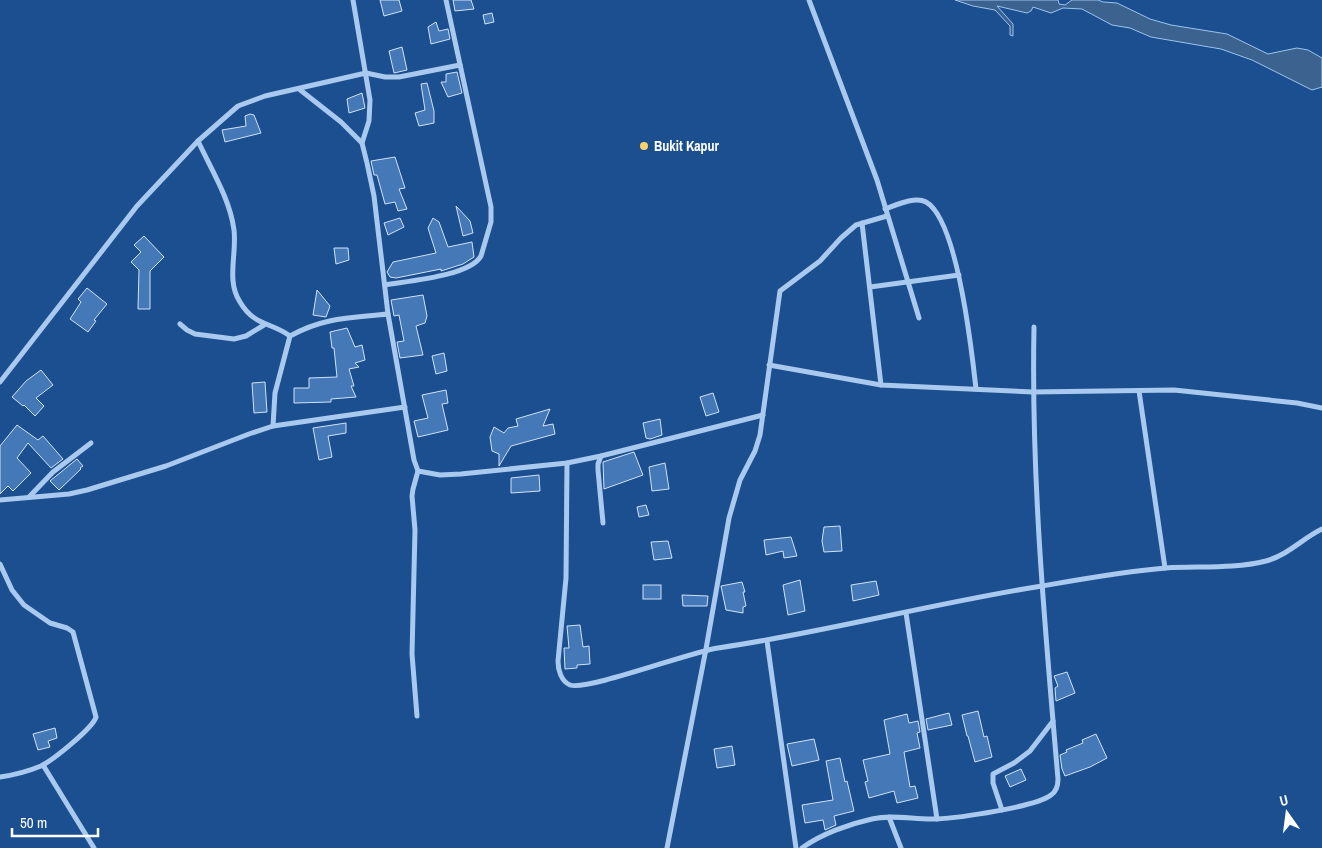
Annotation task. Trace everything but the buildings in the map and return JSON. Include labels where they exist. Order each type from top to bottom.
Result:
[{"type":"street","points":[[355,0],[370,112],[367,131],[362,143]]},
{"type":"street","points":[[385,286],[464,270],[478,260],[483,251],[491,222],[491,207],[446,0]]},
{"type":"street","points":[[810,0],[877,180],[919,318]]},
{"type":"street","points":[[0,382],[137,206],[198,141],[238,106],[264,96],[366,73],[385,77],[399,77],[460,64]]},
{"type":"street","points":[[299,88],[341,122],[362,143],[374,196],[388,314],[414,460],[418,471],[412,496],[415,530],[412,654],[417,716]]},
{"type":"street","points":[[198,141],[224,196],[234,229],[233,280],[236,296],[246,311],[264,325],[278,328],[290,336]]},
{"type":"street","points":[[885,209],[918,200],[928,203],[944,228],[959,276],[967,315],[976,389]]},
{"type":"street","points":[[666,848],[706,649],[734,496],[755,451],[760,435],[780,291],[820,262],[841,238],[862,223],[887,216]]},
{"type":"street","points":[[862,223],[881,385]]},
{"type":"street","points":[[870,287],[959,276]]},
{"type":"street","points":[[272,426],[275,393],[290,336],[304,328],[328,320],[388,314]]},
{"type":"street","points":[[180,324],[194,334],[234,339],[246,336],[264,325]]},
{"type":"street","points":[[802,848],[826,835],[872,819],[889,817],[937,819],[1002,810],[1037,802],[1056,791],[1058,784],[1041,586],[1033,392],[1034,327]]},
{"type":"street","points":[[769,365],[881,385],[1033,392],[1174,390],[1297,403],[1322,408]]},
{"type":"street","points":[[1139,391],[1165,568]]},
{"type":"street","points":[[0,500],[68,494],[134,477],[272,426],[405,406]]},
{"type":"street","points":[[418,471],[440,475],[461,474],[567,463],[763,415]]},
{"type":"street","points":[[28,498],[53,472],[91,443]]},
{"type":"street","points":[[601,456],[598,470],[603,523]]},
{"type":"street","points":[[567,463],[566,578],[558,661],[559,670],[564,680],[576,686],[598,682],[706,649],[767,641],[1041,586],[1165,568],[1220,566],[1267,560],[1290,551],[1306,538],[1322,529]]},
{"type":"street","points":[[0,564],[12,590],[24,605],[50,624],[67,628],[72,632],[96,714],[91,726],[69,746],[42,765],[0,777]]},
{"type":"street","points":[[906,613],[937,819]]},
{"type":"street","points":[[767,641],[796,848]]},
{"type":"street","points":[[1002,810],[993,783],[993,774],[1014,763],[1030,751],[1053,721]]},
{"type":"street","points":[[42,765],[94,848]]},
{"type":"street","points":[[889,817],[901,848]]},
{"type":"water","points":[[955,0],[1058,0],[1059,4],[1065,5],[1072,0],[1098,0],[1117,3],[1150,19],[1171,25],[1227,34],[1268,54],[1297,48],[1308,50],[1322,58],[1322,87],[1312,90],[1252,60],[1221,49],[1151,37],[1130,28],[1112,25],[1082,9],[1063,8],[1051,13],[1033,7],[1027,13],[997,6],[1013,24],[1013,36],[1010,35],[1010,26],[995,10]]},
{"type":"place","name":"Bukit Kapur","points":[[644,146]]}]
